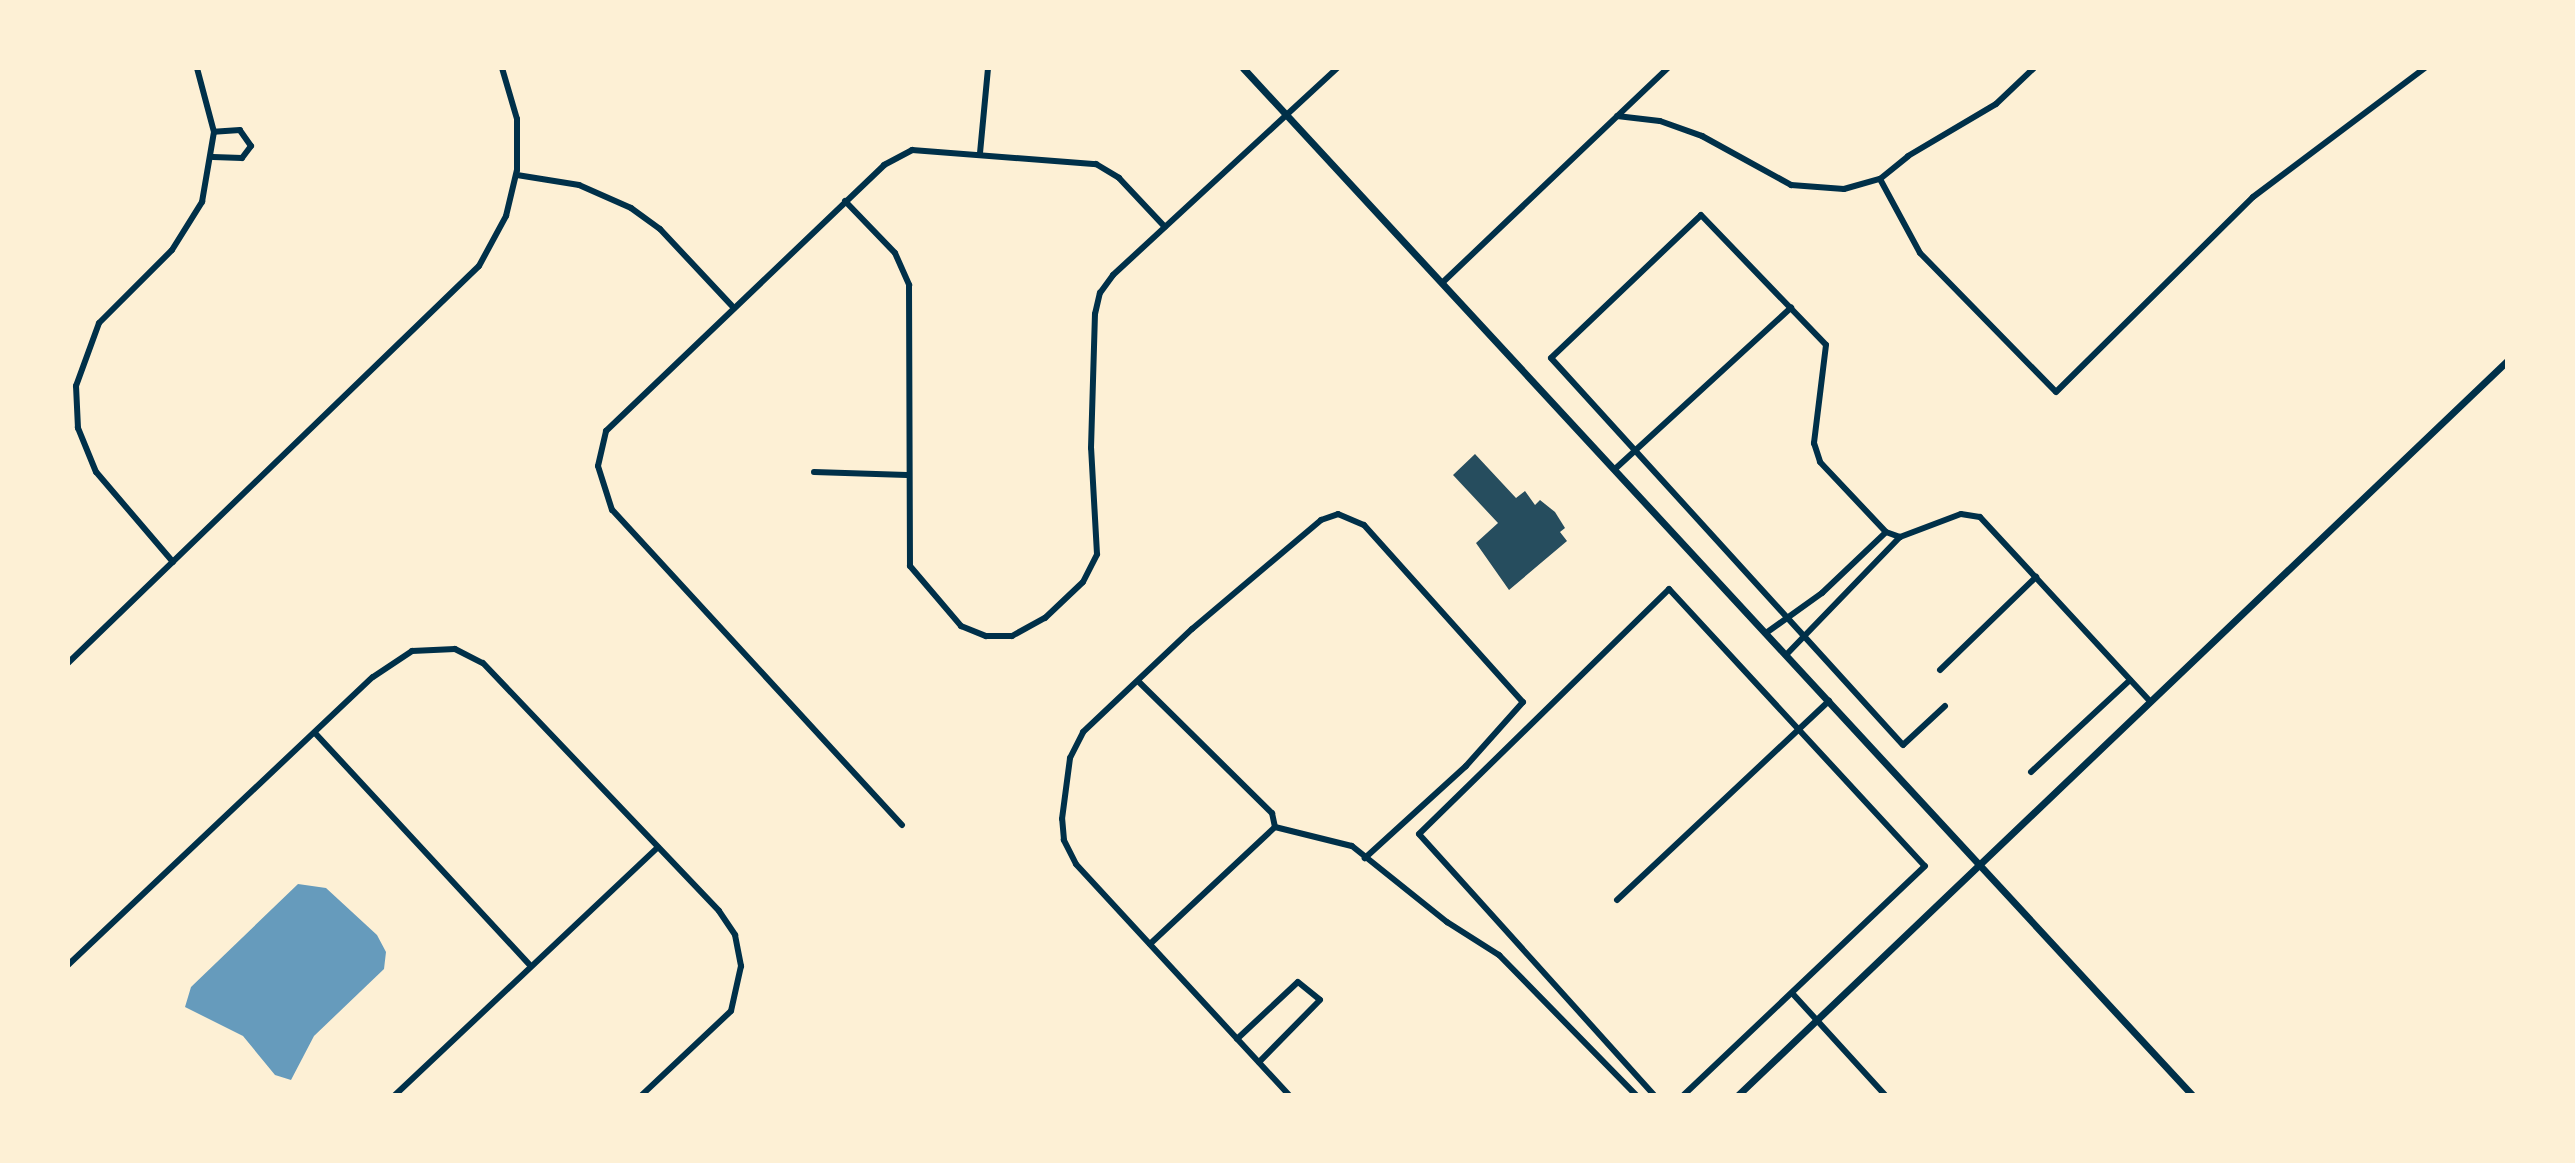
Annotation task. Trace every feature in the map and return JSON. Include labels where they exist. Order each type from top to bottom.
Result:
[{"type":"street","points":[[173,562],[96,472],[81,438],[72,396],[80,366],[99,323],[185,234],[202,202],[213,157],[214,132],[197,68]]},
{"type":"street","points":[[68,663],[472,275],[502,225],[517,175],[517,119],[502,68]]},
{"type":"street","points":[[980,153],[988,68]]},
{"type":"street","points":[[1243,68],[2192,1095]]},
{"type":"street","points":[[845,201],[895,253],[908,281],[906,547],[920,583],[961,626],[996,637],[1018,635],[1041,622],[1086,577],[1098,544],[1091,448],[1097,303],[1113,275],[1337,68]]},
{"type":"street","points":[[1442,283],[1668,68]]},
{"type":"street","points":[[1617,116],[1660,121],[1702,136],[1791,185],[1844,189],[1880,179],[1908,156],[1996,104],[2034,68]]},
{"type":"street","points":[[1880,179],[1920,253],[2056,392],[2253,197],[2425,68]]},
{"type":"street","points":[[213,157],[242,158],[251,146],[240,130],[214,132]]},
{"type":"street","points":[[902,825],[612,510],[601,487],[598,461],[606,431],[619,414],[845,201],[888,162],[912,150],[980,153],[1104,167],[1165,227]]},
{"type":"street","points":[[517,175],[579,185],[631,208],[660,229],[732,306]]},
{"type":"street","points":[[1900,537],[1886,532],[1814,453],[1826,345],[1701,215],[1551,358],[1633,452],[1903,745],[1945,706]]},
{"type":"street","points":[[1615,469],[1791,308]]},
{"type":"street","points":[[1738,1095],[2507,361]]},
{"type":"street","points":[[814,472],[907,475]]},
{"type":"street","points":[[1786,655],[1900,537],[1970,513],[1980,517],[2149,700]]},
{"type":"street","points":[[1289,1095],[1076,864],[1064,840],[1062,819],[1075,742],[1192,629],[1321,520],[1338,514],[1364,525],[1523,702],[1466,766],[1365,858]]},
{"type":"street","points":[[1766,633],[1784,617],[1822,593],[1886,532]]},
{"type":"street","points":[[1940,670],[2036,577]]},
{"type":"street","points":[[1654,1095],[1419,834],[1669,589],[1801,727],[1922,859],[1925,866],[1920,875],[1684,1095]]},
{"type":"street","points":[[68,965],[373,677],[412,651],[455,649],[483,663],[658,847],[735,935],[741,966],[731,1011],[642,1095]]},
{"type":"street","points":[[2031,772],[2130,680]]},
{"type":"street","points":[[1139,682],[1272,813],[1275,827]]},
{"type":"street","points":[[1617,900],[1829,701]]},
{"type":"street","points":[[315,733],[529,964]]},
{"type":"street","points":[[1275,827],[1341,841],[1447,922],[1511,963],[1636,1095]]},
{"type":"street","points":[[1150,944],[1275,827]]},
{"type":"street","points":[[395,1095],[529,964],[658,847]]},
{"type":"street","points":[[1237,1039],[1298,982],[1320,1000],[1259,1062]]},
{"type":"street","points":[[1792,993],[1885,1095]]},
{"type":"water","points":[[298,884],[326,888],[377,935],[386,952],[384,969],[314,1036],[291,1080],[275,1075],[243,1036],[185,1007],[191,987]]},
{"type":"building","points":[[1475,454],[1516,498],[1525,491],[1535,505],[1540,500],[1555,512],[1565,528],[1560,532],[1567,541],[1509,590],[1476,543],[1498,523],[1453,475]]}]
